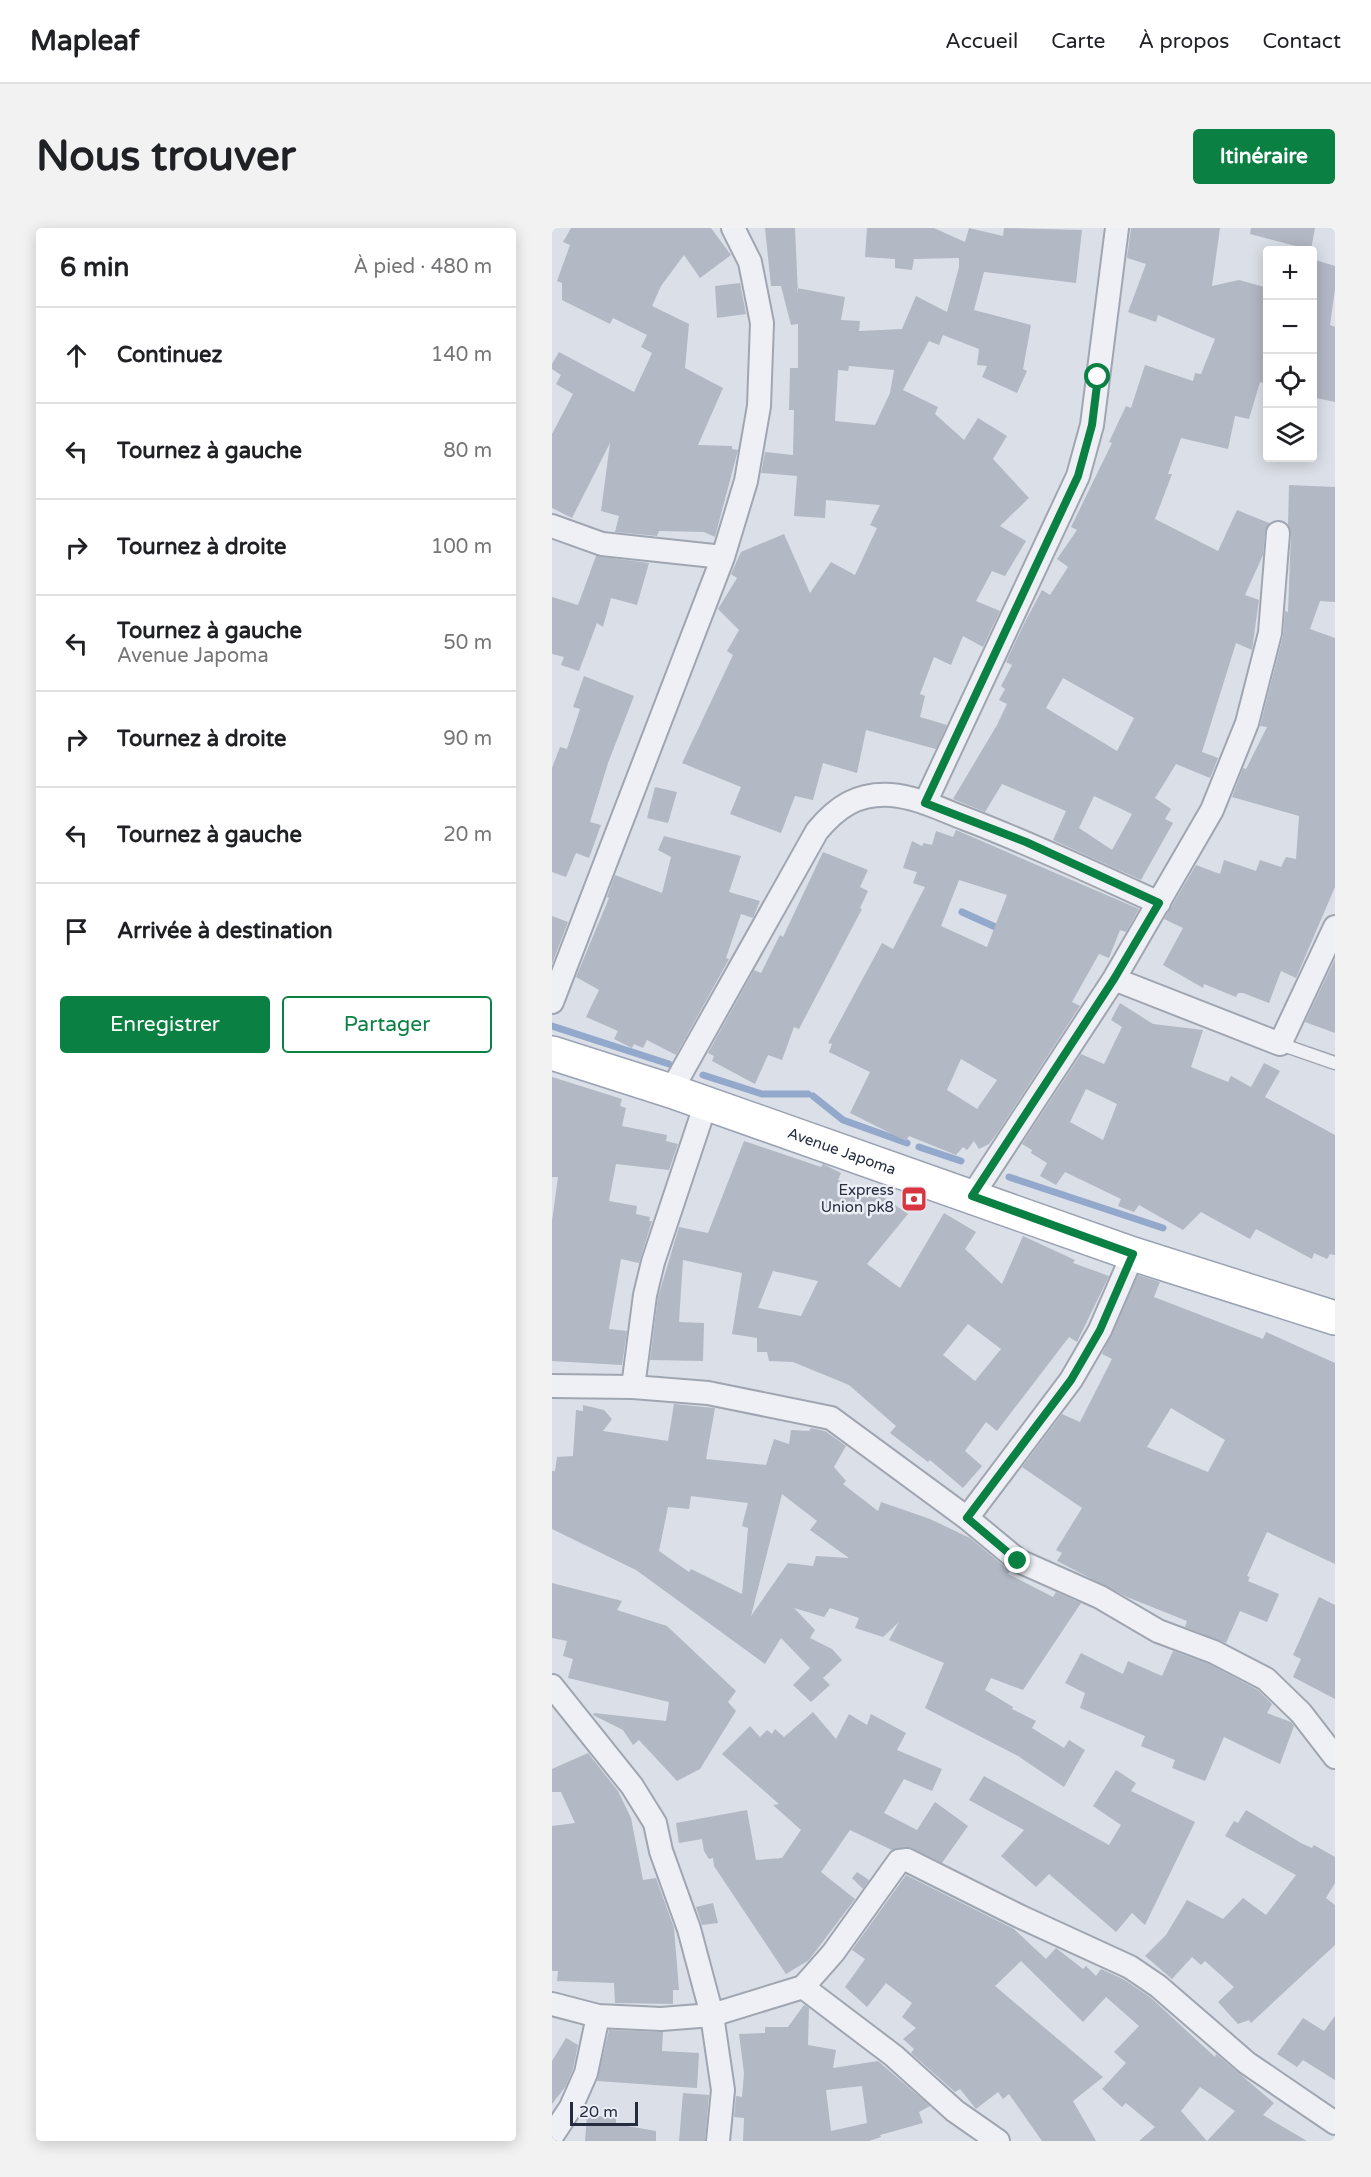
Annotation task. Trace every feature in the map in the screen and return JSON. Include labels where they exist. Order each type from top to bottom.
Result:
[{"type":"main road","name":"Avenue Japoma","points":[[552,1053],[706,1103],[1133,1254],[1335,1318]]},
{"type":"street","points":[[552,1002],[723,557],[746,481],[759,406],[762,323],[750,262],[733,228]]},
{"type":"street","points":[[925,803],[1078,476],[1092,425],[1117,228]]},
{"type":"street","points":[[552,526],[602,544],[723,557]]},
{"type":"street","points":[[972,1196],[1114,979],[1212,810],[1247,723],[1270,633],[1278,534]]},
{"type":"street","points":[[671,1091],[817,831],[834,811],[855,800],[891,795],[925,803],[1026,842],[1159,903]]},
{"type":"street","points":[[1114,979],[1280,1044],[1335,927]]},
{"type":"street","points":[[633,1387],[645,1295],[652,1262],[706,1103]]},
{"type":"street","points":[[967,1518],[1071,1380],[1100,1330],[1133,1254]]},
{"type":"street","points":[[552,1386],[633,1387],[708,1393],[825,1415],[967,1518],[1018,1561],[1100,1597],[1158,1631],[1214,1652],[1266,1679],[1301,1713],[1335,1756]]},
{"type":"street","points":[[552,1686],[632,1786],[655,1823],[661,1851],[689,1929],[712,2015],[723,2090],[718,2141]]},
{"type":"street","points":[[555,2010],[598,2016],[662,2019],[712,2015],[803,1987],[833,1953],[899,1861],[907,1860],[1019,1916],[1130,1967],[1158,1986],[1247,2063],[1335,2123]]},
{"type":"street","points":[[803,1987],[894,2056],[955,2111],[998,2141]]},
{"type":"street","points":[[552,2136],[571,2107],[586,2073],[598,2016]]},
{"type":"lane","points":[[1280,1044],[1335,1063]]},
{"type":"building","points":[[571,228],[711,228],[731,255],[700,278],[684,255],[661,286],[652,306],[689,324],[685,368],[723,388],[698,445],[732,446],[732,449],[738,450],[715,537],[704,532],[659,531],[657,536],[615,532],[619,516],[601,511],[610,443],[572,518],[552,508],[552,434],[573,394],[556,384],[561,375],[552,369],[552,364],[559,352],[634,392],[652,353],[641,347],[647,335],[613,318],[610,324],[562,300],[562,283],[557,281],[570,245],[563,242]]},
{"type":"building","points":[[765,228],[795,228],[798,288],[845,297],[841,320],[860,321],[859,331],[902,329],[916,296],[947,312],[959,267],[959,258],[914,259],[912,270],[895,268],[895,259],[865,257],[867,228],[934,228],[965,242],[969,228],[1003,236],[1004,228],[1082,230],[1076,283],[984,272],[974,310],[1031,325],[1023,369],[1027,371],[1017,393],[982,377],[987,366],[977,365],[979,349],[943,335],[939,345],[929,341],[903,390],[938,407],[935,414],[964,440],[978,418],[1007,436],[993,459],[1029,498],[1000,526],[1026,541],[1005,576],[992,571],[976,601],[1000,611],[983,647],[963,636],[951,665],[934,657],[920,694],[925,696],[920,717],[947,725],[936,749],[866,730],[857,773],[823,763],[813,800],[795,796],[781,833],[730,814],[741,787],[682,763],[733,655],[727,651],[739,630],[718,609],[737,578],[731,574],[741,552],[784,534],[810,593],[831,562],[855,575],[877,528],[870,525],[880,505],[826,500],[825,518],[794,516],[797,476],[761,473],[765,452],[793,455],[794,410],[789,410],[790,368],[798,368],[798,324],[791,325],[781,286],[771,286]],"holes":[[[849,366],[894,370],[890,393],[875,425],[835,421],[838,370],[848,371]]]},
{"type":"building","points":[[1131,228],[1220,228],[1212,286],[1239,280],[1263,287],[1263,383],[1260,382],[1249,419],[1235,416],[1228,449],[1181,438],[1168,474],[1172,474],[1155,519],[1218,551],[1237,510],[1269,523],[1265,532],[1263,555],[1245,595],[1259,600],[1252,650],[1236,643],[1202,752],[1218,758],[1210,778],[1176,764],[1155,798],[1171,809],[1165,819],[1173,823],[1141,880],[1053,840],[1066,811],[1002,784],[985,812],[953,799],[1007,704],[999,700],[1005,689],[1001,686],[1012,665],[1006,662],[1025,622],[1042,590],[1050,595],[1068,567],[1057,559],[1077,530],[1071,527],[1112,443],[1109,442],[1126,406],[1131,408],[1145,365],[1193,381],[1195,373],[1201,374],[1215,339],[1158,315],[1156,322],[1128,312],[1146,264],[1127,258]],"holes":[[[1063,678],[1134,718],[1117,751],[1046,708]],[[1094,796],[1132,814],[1112,850],[1079,828]]]},
{"type":"building","points":[[1251,228],[1315,228],[1312,246],[1296,246],[1250,234]]},
{"type":"building","points":[[1317,261],[1335,266],[1335,289],[1330,325],[1335,327],[1335,402],[1317,398]]},
{"type":"building","points":[[740,283],[746,314],[717,318],[715,286]]},
{"type":"building","points":[[1289,485],[1335,487],[1335,602],[1320,601],[1310,629],[1335,638],[1335,887],[1296,978],[1281,971],[1269,1003],[1243,993],[1238,993],[1236,997],[1204,984],[1203,988],[1163,965],[1183,928],[1164,919],[1196,865],[1220,874],[1224,860],[1256,871],[1260,860],[1281,867],[1286,857],[1296,859],[1299,816],[1232,797],[1243,768],[1246,769],[1267,727],[1260,726],[1283,636],[1285,611],[1288,612],[1291,534],[1288,525]]},
{"type":"building","points":[[596,556],[649,563],[637,605],[611,598],[603,627],[597,623],[579,671],[561,665],[564,657],[552,654],[552,597],[578,605]]},
{"type":"building","points":[[584,676],[634,696],[608,763],[590,822],[601,825],[589,858],[576,853],[566,877],[552,872],[552,768],[560,747],[567,749],[580,709],[573,707]]},
{"type":"building","points":[[655,787],[677,792],[668,823],[647,818]]},
{"type":"building","points":[[956,830],[1139,909],[1126,932],[1120,930],[1109,958],[1099,954],[1072,1002],[1080,1006],[998,1132],[989,1144],[979,1149],[974,1141],[967,1150],[963,1147],[956,1155],[909,1136],[906,1141],[850,1113],[870,1072],[829,1052],[832,1044],[828,1043],[882,943],[893,949],[925,887],[913,883],[917,872],[903,868],[912,841],[922,846],[924,843],[932,845],[936,831],[953,837]],"holes":[[[959,880],[1007,895],[987,947],[941,926]],[[961,1059],[997,1080],[977,1109],[947,1090]]]},
{"type":"building","points":[[664,836],[741,856],[729,892],[760,901],[753,918],[741,914],[726,958],[729,959],[676,1055],[647,1040],[643,1048],[634,1044],[632,1048],[614,1039],[618,1031],[586,1017],[599,990],[576,977],[609,898],[607,897],[615,875],[662,893],[671,857],[658,850]]},
{"type":"building","points":[[823,852],[868,870],[860,887],[868,891],[860,908],[862,909],[799,1029],[794,1027],[782,1060],[768,1055],[755,1084],[712,1061],[714,1056],[708,1053],[754,970],[761,973],[780,935],[783,937]]},
{"type":"building","points":[[552,916],[568,922],[552,964]]},
{"type":"building","points":[[1335,959],[1335,1033],[1305,1022]]},
{"type":"building","points":[[1120,1003],[1153,1024],[1203,1030],[1191,1067],[1228,1082],[1231,1076],[1251,1087],[1264,1063],[1280,1071],[1265,1097],[1335,1135],[1335,1255],[1330,1254],[1327,1259],[1314,1253],[1312,1259],[1256,1229],[1250,1239],[1201,1212],[1183,1230],[1139,1205],[1134,1212],[1118,1206],[1121,1199],[1065,1172],[1056,1185],[1040,1176],[1047,1163],[1022,1144],[1081,1054],[1104,1064],[1122,1027],[1111,1020]],"holes":[[[1086,1089],[1117,1104],[1103,1140],[1070,1122]]]},
{"type":"building","points":[[552,1077],[622,1099],[620,1106],[626,1108],[622,1126],[667,1135],[666,1141],[678,1144],[669,1170],[616,1164],[609,1201],[637,1206],[636,1214],[650,1217],[649,1221],[652,1221],[639,1263],[621,1259],[609,1329],[627,1331],[622,1365],[552,1361],[552,1221],[558,1177],[552,1177]]},
{"type":"building","points":[[744,1141],[821,1167],[823,1164],[841,1173],[838,1180],[873,1198],[877,1193],[908,1214],[867,1264],[900,1288],[944,1213],[976,1232],[965,1249],[1002,1284],[1023,1236],[1075,1260],[1073,1263],[1109,1276],[1077,1342],[1069,1337],[997,1431],[986,1422],[965,1451],[982,1466],[963,1488],[930,1460],[928,1462],[890,1433],[896,1426],[849,1385],[793,1362],[769,1361],[767,1352],[757,1352],[757,1338],[732,1334],[742,1273],[683,1260],[679,1322],[704,1323],[703,1361],[650,1360],[658,1297],[679,1227],[708,1233]],"holes":[[[773,1271],[818,1281],[801,1316],[758,1308]],[[968,1324],[1001,1349],[975,1381],[943,1355]]]},
{"type":"building","points":[[1138,1275],[1160,1282],[1154,1297],[1263,1339],[1266,1332],[1335,1363],[1335,1564],[1267,1532],[1247,1576],[1250,1577],[1248,1581],[1279,1594],[1267,1622],[1240,1611],[1226,1643],[1185,1627],[1187,1621],[1127,1597],[1057,1561],[1062,1553],[1056,1550],[1082,1508],[1022,1467],[1062,1414],[1080,1422],[1112,1359],[1102,1354]],"holes":[[[1171,1408],[1225,1440],[1208,1472],[1147,1447]]]},
{"type":"building","points":[[674,1404],[715,1408],[706,1459],[766,1465],[774,1439],[789,1444],[791,1430],[809,1431],[811,1428],[825,1431],[846,1446],[834,1467],[846,1481],[843,1484],[878,1511],[881,1502],[930,1519],[970,1538],[1010,1571],[1008,1574],[1053,1597],[1056,1592],[1081,1603],[1023,1690],[991,1678],[985,1690],[1013,1707],[1012,1709],[1036,1721],[1032,1728],[1064,1748],[1069,1740],[1085,1750],[1064,1787],[1018,1756],[925,1708],[944,1663],[889,1640],[899,1622],[883,1637],[855,1628],[859,1618],[830,1608],[824,1617],[794,1608],[815,1630],[810,1638],[832,1649],[842,1660],[823,1678],[830,1685],[811,1702],[793,1685],[810,1668],[781,1638],[765,1664],[636,1570],[552,1529],[552,1471],[555,1471],[557,1457],[573,1456],[576,1410],[583,1411],[583,1405],[604,1410],[612,1419],[603,1431],[668,1441]],"holes":[[[782,1494],[817,1521],[810,1530],[849,1558],[816,1556],[813,1566],[788,1563],[751,1616]],[[691,1496],[748,1503],[742,1526],[748,1528],[742,1594],[691,1569],[689,1572],[659,1551],[668,1507],[689,1509]]]},
{"type":"building","points":[[552,1583],[622,1601],[617,1610],[667,1626],[736,1691],[728,1702],[736,1711],[700,1769],[677,1781],[639,1740],[633,1745],[623,1730],[593,1715],[594,1713],[666,1721],[669,1702],[568,1678],[573,1659],[563,1656],[567,1641],[552,1638]]},
{"type":"building","points":[[1319,1597],[1335,1605],[1335,1699],[1293,1677],[1301,1659],[1293,1655]]},
{"type":"building","points":[[1173,1651],[1209,1664],[1258,1690],[1272,1704],[1267,1713],[1291,1722],[1294,1726],[1280,1764],[1224,1737],[1205,1781],[1172,1768],[1175,1760],[1141,1746],[1145,1736],[1080,1708],[1085,1693],[1065,1683],[1081,1653],[1123,1674],[1128,1661],[1162,1676]]},
{"type":"building","points":[[813,1712],[836,1739],[849,1714],[867,1725],[871,1714],[906,1733],[897,1750],[942,1769],[932,1791],[904,1779],[884,1813],[917,1830],[935,1802],[968,1826],[942,1863],[912,1848],[892,1850],[850,1830],[821,1872],[855,1899],[809,1960],[786,1974],[714,1866],[713,1858],[709,1859],[704,1851],[702,1839],[679,1843],[676,1823],[747,1810],[756,1860],[782,1858],[801,1830],[773,1805],[779,1804],[722,1754],[750,1726],[760,1737],[767,1730],[772,1734],[775,1729],[784,1737]]},
{"type":"building","points":[[588,1753],[618,1791],[631,1818],[643,1880],[656,1878],[674,1928],[679,1990],[673,1990],[673,2004],[615,2003],[614,1983],[557,1981],[558,1971],[552,1971],[552,1826],[575,1823],[561,1792],[552,1792],[552,1769]]},
{"type":"building","points":[[1116,1770],[1136,1783],[1131,1791],[1195,1822],[1145,1925],[1132,1913],[1116,1932],[1049,1874],[1036,1887],[1001,1856],[1024,1830],[969,1800],[984,1776],[1109,1845],[1121,1825],[1093,1806]]},
{"type":"building","points":[[1246,1810],[1301,1843],[1312,1848],[1314,1845],[1335,1857],[1335,1883],[1326,1898],[1335,1905],[1335,1945],[1251,2023],[1249,2020],[1238,2024],[1218,2002],[1234,1987],[1205,1961],[1201,1965],[1192,1957],[1172,1979],[1145,1956],[1166,1935],[1187,1900],[1223,1919],[1243,1898],[1266,1915],[1296,1875],[1225,1836],[1234,1821],[1238,1823]]},
{"type":"building","points":[[857,1872],[869,1880],[863,1889],[852,1878]]},
{"type":"building","points":[[906,1875],[1014,1929],[1046,1959],[1056,1948],[1083,1969],[1086,1966],[1096,1976],[1101,1969],[1123,1979],[1150,1997],[1215,2057],[1216,2054],[1274,2103],[1263,2115],[1307,2141],[1207,2141],[1139,2141],[1155,2127],[1126,2103],[1122,2107],[1102,2089],[1126,2063],[1114,2052],[1139,2026],[1106,1997],[1083,2022],[1021,1961],[995,1986],[1103,2077],[1073,2101],[1096,2141],[1042,2141],[1009,2094],[1003,2099],[998,2092],[976,2109],[960,2089],[955,2092],[911,2053],[914,2049],[903,2039],[916,2028],[902,2017],[912,2003],[886,1983],[867,2007],[845,1987],[865,1959],[852,1950]],"holes":[[[1200,2087],[1235,2111],[1207,2141],[1181,2111]]]},
{"type":"building","points":[[713,1903],[718,1923],[702,1925],[696,1907]]},
{"type":"building","points":[[804,2005],[809,2008],[808,2045],[836,2050],[833,2068],[878,2061],[930,2106],[919,2112],[923,2123],[880,2135],[881,2137],[869,2141],[743,2141],[744,2118],[734,2117],[736,2096],[742,2097],[744,2073],[739,2034],[765,2033],[765,2027],[788,2027]],"holes":[[[862,2086],[867,2123],[831,2131],[826,2090]]]},
{"type":"building","points":[[1335,2016],[1335,2080],[1303,2060],[1297,2067],[1277,2054],[1303,2018],[1324,2031]]},
{"type":"building","points":[[609,2030],[663,2032],[662,2051],[699,2053],[697,2088],[597,2081]]},
{"type":"building","points":[[566,2038],[578,2045],[573,2069],[566,2086],[552,2104],[552,2061]]},
{"type":"building","points":[[683,2093],[709,2095],[705,2141],[679,2141]]},
{"type":"building","points":[[587,2115],[616,2118],[616,2124],[656,2131],[656,2141],[585,2141]]},
{"type":"waterway","points":[[962,912],[1002,930]]},
{"type":"waterway","points":[[552,1026],[669,1064]]},
{"type":"waterway","points":[[703,1075],[762,1094],[808,1094]]},
{"type":"waterway","points":[[813,1096],[843,1120],[907,1143]]},
{"type":"waterway","points":[[919,1147],[961,1161]]},
{"type":"waterway","points":[[1009,1177],[1163,1228]]},
{"type":"place","name":"Express Union pk8","points":[[914,1199]]},
{"type":"route","points":[[1018,1561],[967,1518],[1071,1380],[1100,1330],[1133,1254],[972,1196],[1114,979],[1159,903],[1026,842],[925,803],[1078,476],[1092,425],[1098,377]]}]
